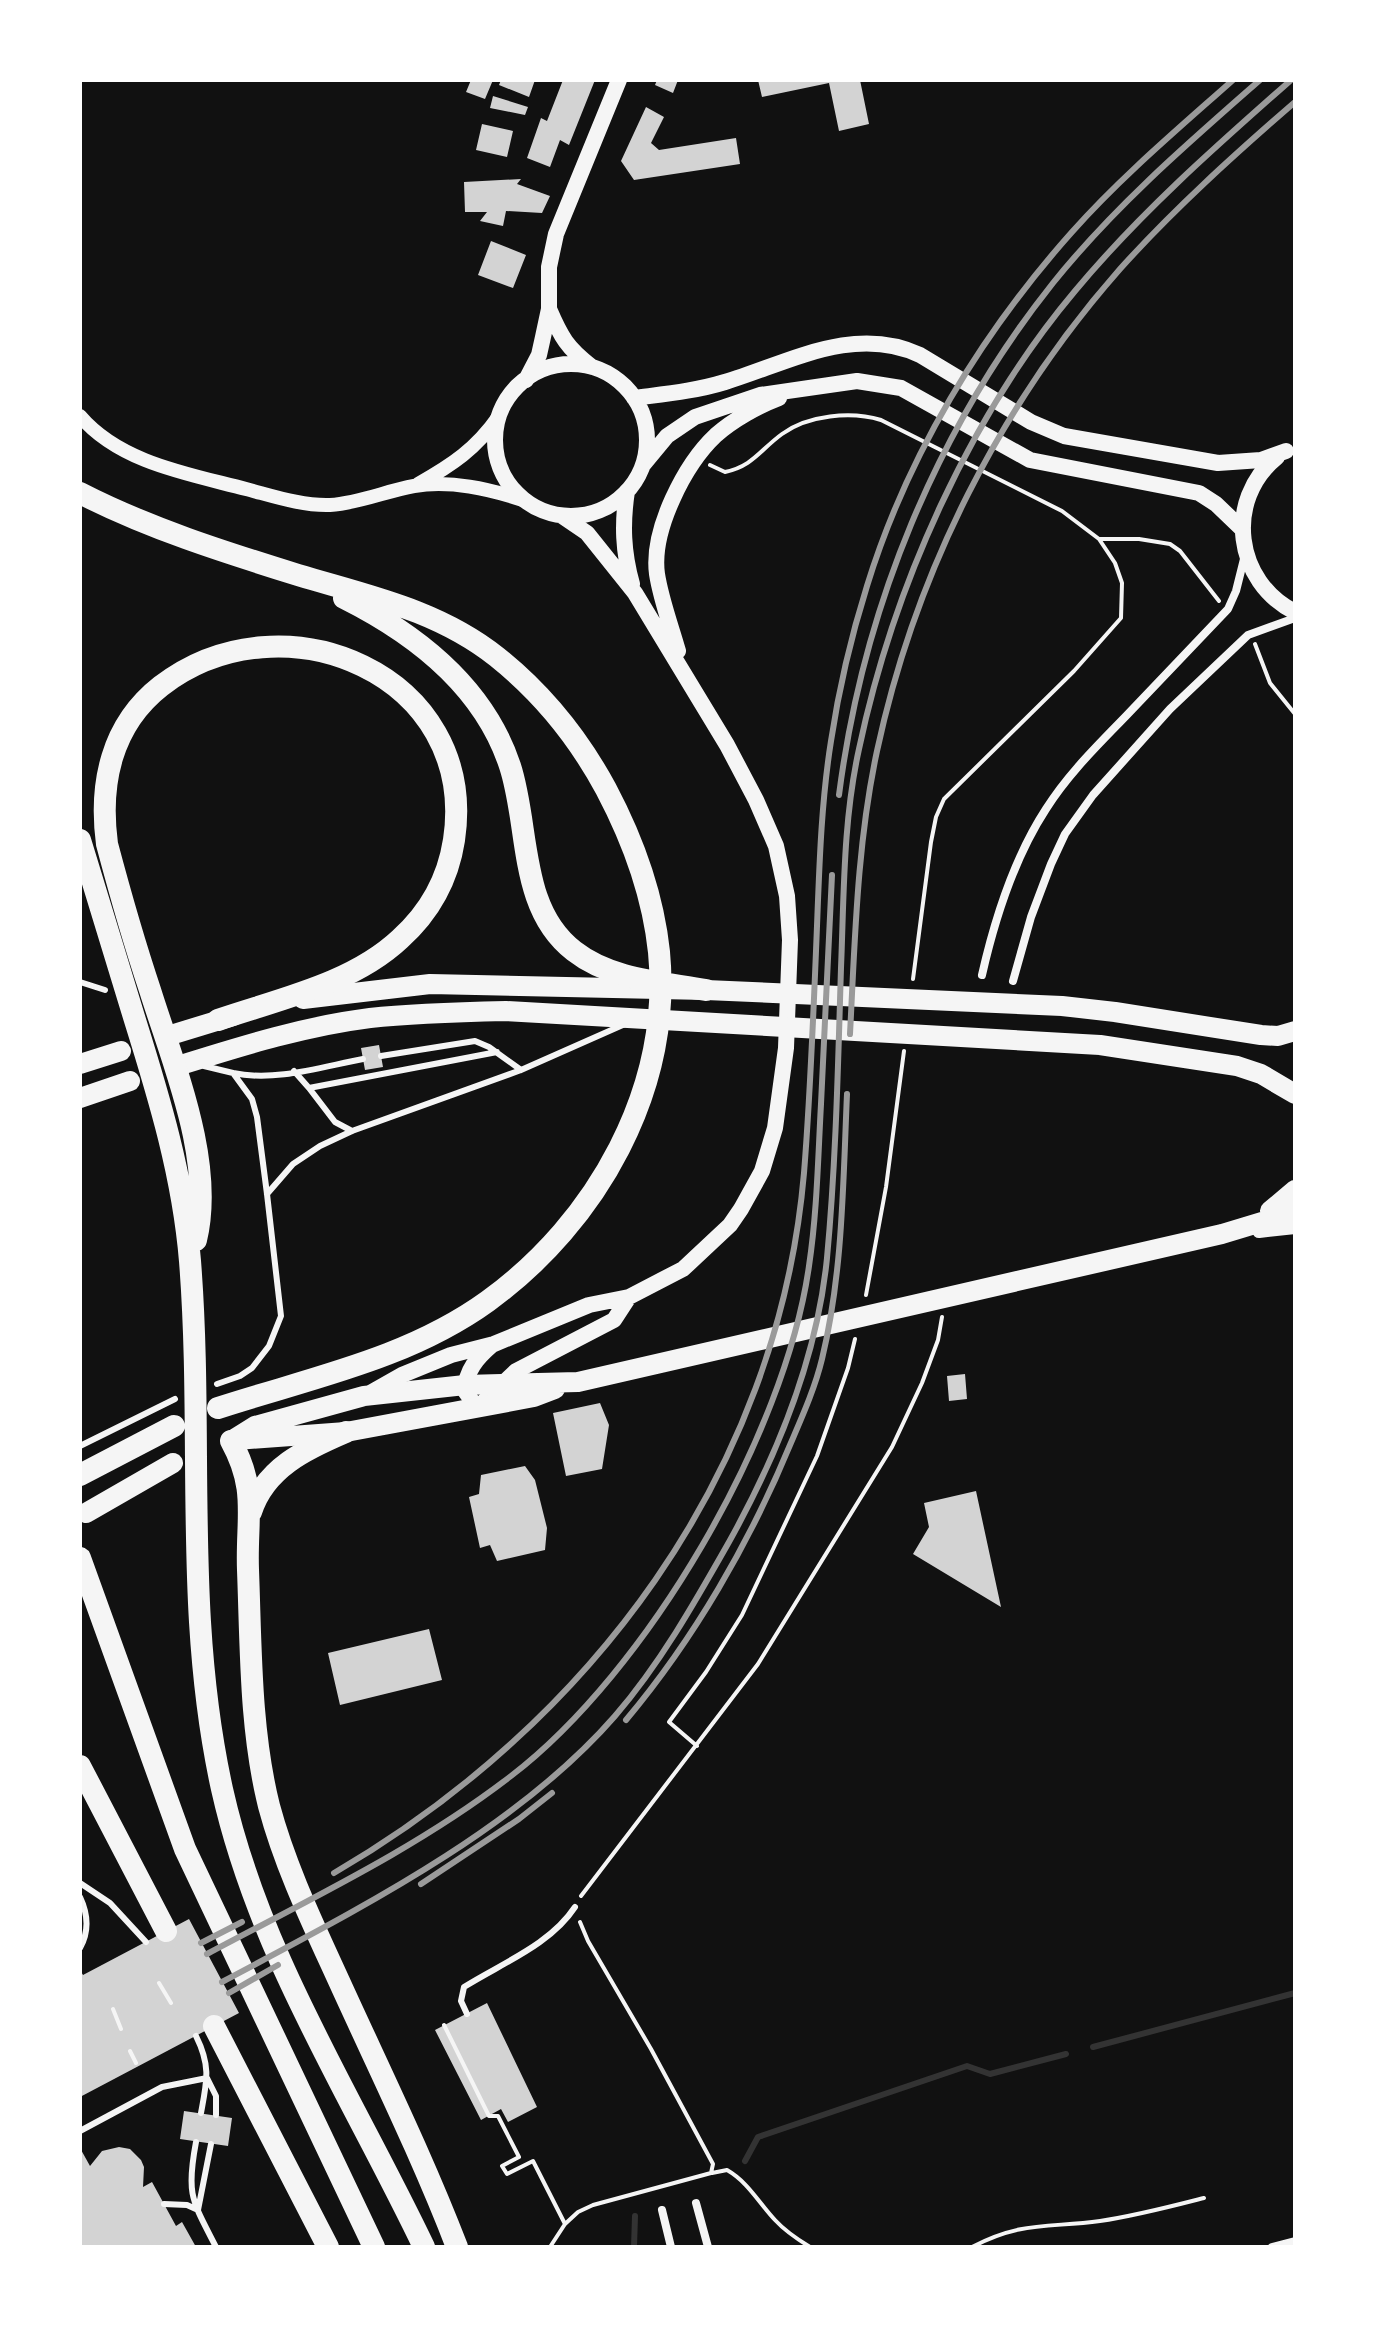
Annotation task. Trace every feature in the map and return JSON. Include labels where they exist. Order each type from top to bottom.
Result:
[{"type":"highway","points":[[80,493],[155,526],[294,573],[415,609],[449,624],[496,657],[527,684],[565,725],[592,763],[618,811],[641,868],[657,935],[659,1006],[646,1077],[628,1131],[582,1210],[535,1261],[488,1301],[414,1343],[320,1377],[218,1408]]},
{"type":"highway","points":[[294,573],[399,630],[448,668],[480,707],[510,767],[538,903],[565,943],[595,965],[611,972],[706,990]]},
{"type":"highway","points":[[218,1020],[331,981],[365,964],[400,940],[414,925],[438,893],[446,874],[456,828],[456,806],[450,770],[441,743],[424,715],[402,692],[376,673],[346,658],[274,645],[239,649],[186,668],[156,690],[136,711],[121,734],[106,774],[104,804],[106,835],[147,1018],[161,1103],[180,1187],[189,1260],[194,1374],[196,1587],[205,1691],[221,1782],[239,1854],[272,1943],[306,2018],[424,2247]]},
{"type":"highway","points":[[80,840],[147,1018],[183,1096],[200,1178],[197,1235],[189,1260]]},
{"type":"highway","points":[[80,1475],[174,1426]]},
{"type":"highway","points":[[249,1517],[258,1494],[275,1473],[314,1445],[346,1432]]},
{"type":"highway","points":[[225,1442],[248,1479],[247,1549],[253,1690],[269,1805],[301,1896],[457,2247]]},
{"type":"highway","points":[[80,1558],[185,1849],[374,2247]]},
{"type":"highway","points":[[80,1596],[104,1630]]},
{"type":"highway","points":[[80,1766],[156,1937]]},
{"type":"highway","points":[[205,2031],[328,2247]]},
{"type":"main road","points":[[526,380],[539,355],[549,309],[549,267],[556,234],[619,80]]},
{"type":"main road","points":[[549,309],[563,341],[573,353],[617,380],[634,398],[646,427],[643,465]]},
{"type":"main road","points":[[634,398],[723,383],[830,348],[875,342],[901,347],[920,355],[1031,422],[1075,439],[1229,464],[1261,460],[1291,448]]},
{"type":"main road","points":[[364,1396],[402,1375],[451,1355],[494,1344],[589,1305],[629,1297],[683,1269],[730,1225],[762,1171],[771,1143],[786,1048],[789,967],[787,896],[776,846],[744,777],[635,593],[587,533],[562,516],[538,509],[523,500],[509,485],[500,467],[495,443],[499,416],[510,396],[526,380],[546,369],[560,366],[594,368]]},
{"type":"main road","points":[[635,593],[624,545],[627,491],[667,436],[695,417],[760,395],[816,385],[857,381],[901,388],[1022,457],[1054,466],[1190,490],[1216,504],[1241,528]]},
{"type":"main road","points":[[684,672],[656,571],[659,539],[666,515],[697,457],[717,434],[776,399],[816,385]]},
{"type":"main road","points":[[1291,448],[1264,469],[1253,486],[1244,508],[1241,528],[1245,554],[1263,588],[1295,612]]},
{"type":"main road","points":[[562,516],[598,511],[627,491]]},
{"type":"main road","points":[[174,1034],[315,997],[430,984],[706,990],[1062,1006],[1261,1035],[1278,1036],[1295,1031]]},
{"type":"main road","points":[[184,1064],[290,1033],[368,1018],[506,1011],[1100,1045],[1237,1066],[1261,1074],[1295,1094]]},
{"type":"main road","points":[[80,1064],[121,1051]]},
{"type":"main road","points":[[80,1098],[130,1081]]},
{"type":"main road","points":[[1246,1227],[1281,1204],[1295,1190]]},
{"type":"main road","points":[[225,1442],[346,1432],[534,1397],[569,1383],[1222,1234],[1285,1215],[1295,1208]]},
{"type":"main road","points":[[477,1408],[516,1371],[614,1320],[629,1297]]},
{"type":"main road","points":[[477,1408],[467,1396],[465,1385],[471,1367],[494,1344]]},
{"type":"main road","points":[[225,1442],[255,1426],[364,1396],[465,1385],[569,1383]]},
{"type":"main road","points":[[86,1513],[173,1463]]},
{"type":"street","points":[[80,416],[107,441],[132,455],[176,471],[285,499],[332,505],[415,486],[446,468],[482,440],[499,416]]},
{"type":"street","points":[[415,486],[474,487],[523,500]]},
{"type":"street","points":[[982,975],[994,927],[1014,874],[1045,810],[1083,760],[1228,609],[1245,554]]},
{"type":"street","points":[[1013,981],[1031,917],[1051,864],[1065,834],[1093,795],[1170,709],[1248,635],[1295,618]]},
{"type":"street","points":[[1222,1234],[1295,1227]]},
{"type":"street","points":[[696,2203],[708,2247]]},
{"type":"street","points":[[662,2210],[671,2247]]},
{"type":"street","points":[[1272,2247],[1295,2241]]},
{"type":"lane","points":[[80,982],[105,990]]},
{"type":"lane","points":[[267,1194],[309,1151],[352,1131],[521,1070],[637,1019]]},
{"type":"lane","points":[[381,1056],[467,1041],[484,1044],[521,1070]]},
{"type":"lane","points":[[309,1088],[497,1052]]},
{"type":"lane","points":[[184,1064],[261,1076],[363,1059]]},
{"type":"lane","points":[[294,1071],[335,1122],[352,1131]]},
{"type":"lane","points":[[217,1384],[252,1368],[269,1346],[280,1323],[257,1117],[246,1087],[233,1073]]},
{"type":"lane","points":[[80,1446],[175,1399]]},
{"type":"lane","points":[[80,1883],[156,1937]]},
{"type":"lane","points":[[80,1897],[87,1932],[80,1948]]},
{"type":"lane","points":[[467,2014],[461,2001],[464,1987],[551,1932],[565,1921],[575,1907]]},
{"type":"lane","points":[[201,2113],[207,2078],[205,2031]]},
{"type":"lane","points":[[207,2078],[216,2096],[216,2115]]},
{"type":"lane","points":[[80,2131],[162,2087],[207,2078]]},
{"type":"lane","points":[[196,2142],[189,2180],[198,2210],[216,2247]]},
{"type":"lane","points":[[198,2210],[211,2144]]},
{"type":"lane","points":[[164,2204],[187,2205],[198,2210]]},
{"type":"path","points":[[707,462],[725,472],[736,470],[748,464],[783,432],[799,424],[852,414],[869,416],[1062,511],[1099,539],[1115,563],[1122,583],[1121,618],[1074,671],[944,799],[936,817],[912,985]]},
{"type":"path","points":[[1099,539],[1139,539],[1170,544],[1180,551],[1210,592]]},
{"type":"path","points":[[1261,658],[1270,683],[1295,714]]},
{"type":"path","points":[[863,1309],[886,1187],[904,1047]]},
{"type":"path","points":[[711,2173],[713,2164],[588,1941],[575,1907],[593,1877],[758,1664],[892,1447],[938,1340],[946,1299]]},
{"type":"path","points":[[697,1746],[669,1722],[742,1615],[817,1456],[856,1338]]},
{"type":"path","points":[[159,1983],[171,2003]]},
{"type":"path","points":[[113,2009],[121,2029]]},
{"type":"path","points":[[444,2025],[489,2116],[498,2116],[519,2157],[502,2166],[507,2174],[533,2161],[565,2224]]},
{"type":"path","points":[[130,2051],[136,2063]]},
{"type":"path","points":[[550,2247],[565,2224],[578,2212],[593,2205],[727,2170],[740,2179],[788,2233],[810,2247]]},
{"type":"path","points":[[972,2247],[1000,2233],[1020,2228],[1123,2217],[1204,2198]]},
{"type":"building","points":[[471,80],[493,80],[485,99],[466,92]]},
{"type":"building","points":[[501,80],[535,80],[529,97],[499,85]]},
{"type":"building","points":[[563,80],[595,80],[569,145],[560,140],[550,167],[527,158],[541,118],[547,121]]},
{"type":"building","points":[[657,80],[678,80],[673,93],[655,85]]},
{"type":"building","points":[[758,80],[860,80],[869,124],[839,131],[829,83],[762,97]]},
{"type":"building","points":[[493,96],[528,107],[525,115],[490,108]]},
{"type":"building","points":[[646,107],[664,117],[651,143],[659,150],[736,138],[740,164],[634,180],[621,161]]},
{"type":"building","points":[[482,124],[513,131],[507,157],[476,150]]},
{"type":"building","points":[[521,179],[517,184],[550,196],[542,213],[506,211],[503,226],[480,221],[487,212],[465,212],[464,182]]},
{"type":"building","points":[[491,241],[526,255],[513,288],[478,275]]},
{"type":"building","points":[[379,1045],[383,1067],[365,1070],[361,1048]]},
{"type":"building","points":[[965,1374],[967,1399],[949,1401],[947,1376]]},
{"type":"building","points":[[600,1403],[609,1425],[602,1469],[566,1476],[553,1413]]},
{"type":"building","points":[[525,1466],[535,1480],[547,1528],[545,1550],[497,1561],[490,1545],[480,1548],[469,1497],[479,1494],[481,1475]]},
{"type":"building","points":[[976,1491],[1001,1607],[913,1554],[929,1527],[924,1503]]},
{"type":"building","points":[[429,1629],[442,1680],[340,1705],[328,1653]]},
{"type":"building","points":[[189,1919],[239,2013],[80,2097],[80,1970],[83,1975]]},
{"type":"building","points":[[487,2003],[537,2107],[508,2122],[501,2109],[481,2120],[435,2030]]},
{"type":"building","points":[[184,2111],[232,2118],[228,2146],[180,2139]]},
{"type":"building","points":[[119,2147],[130,2149],[141,2160],[144,2167],[143,2187],[152,2182],[176,2226],[182,2222],[196,2247],[80,2247],[80,2148],[90,2166],[102,2151]]},
{"type":"waterway","points":[[1093,2047],[1295,1993]]},
{"type":"waterway","points":[[745,2161],[758,2137],[967,2066],[990,2074],[1066,2054]]},
{"type":"waterway","points":[[634,2247],[635,2216]]},
{"type":"railway","points":[[334,1873],[427,1812],[512,1743],[588,1665],[655,1580],[711,1487],[756,1388],[787,1283],[804,1173],[820,846],[827,767],[851,643],[884,538],[903,490],[950,398],[1007,312],[1072,232],[1110,192],[1233,80]]},
{"type":"railway","points":[[839,795],[850,726],[886,590],[911,524],[940,461],[974,399],[1011,340],[1076,255],[1152,177],[1260,80]]},
{"type":"railway","points":[[222,1982],[431,1866],[482,1832],[575,1758],[615,1716],[662,1654],[729,1542],[764,1475],[793,1405],[822,1296],[833,1186],[850,803],[874,688],[914,567],[969,449],[1001,393],[1037,340],[1125,235],[1206,156],[1291,80]]},
{"type":"railway","points":[[850,1034],[861,856],[877,751],[893,685],[914,620],[968,495],[1000,435],[1037,377],[1077,321],[1120,269],[1205,183],[1295,102]]},
{"type":"railway","points":[[207,1954],[401,1849],[511,1776],[562,1731],[612,1676],[659,1614],[702,1546],[740,1475],[771,1403],[795,1332],[809,1266],[817,1185],[832,875]]},
{"type":"railway","points":[[626,1720],[675,1656],[738,1553],[757,1518],[812,1392],[822,1359],[834,1293],[841,1227],[847,1094]]},
{"type":"railway","points":[[421,1884],[519,1819],[552,1793]]},
{"type":"railway","points":[[201,1943],[242,1922]]},
{"type":"railway","points":[[229,1993],[278,1965]]}]
